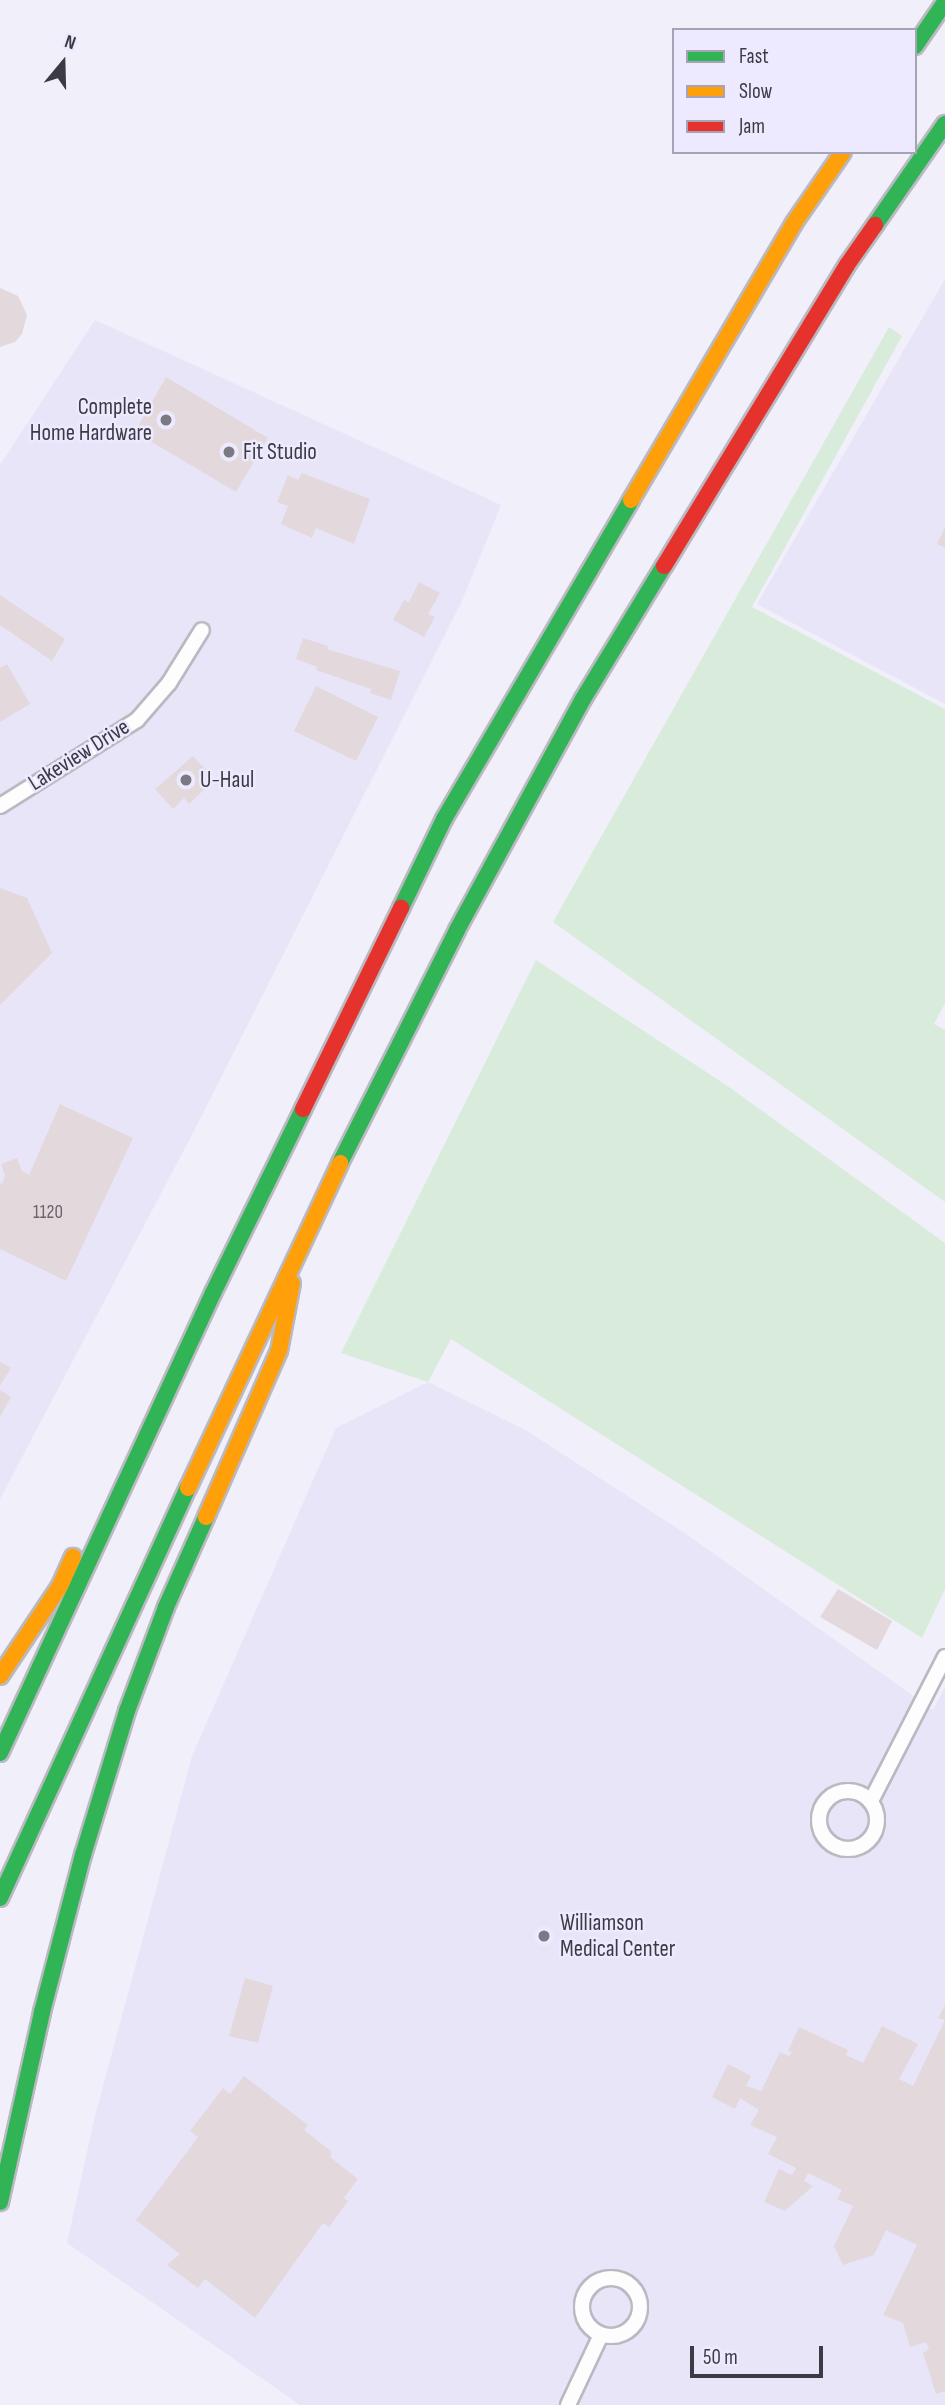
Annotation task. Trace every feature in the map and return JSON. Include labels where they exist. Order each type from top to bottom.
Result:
[{"type":"highway","points":[[917,43],[945,2]]},
{"type":"highway","points":[[0,1898],[300,1244],[457,930],[583,699],[848,265],[945,124]]},
{"type":"highway","points":[[0,1753],[213,1293],[444,819],[794,223],[842,154]]},
{"type":"highway","points":[[0,2202],[42,2012],[83,1855],[127,1711],[166,1607],[279,1351],[300,1244]]},
{"type":"highway","points":[[0,1676],[60,1586],[117,1463],[213,1293]]},
{"type":"street","name":"Lakeview Drive","points":[[0,806],[136,720],[169,683],[202,630]]},
{"type":"street","points":[[871,1801],[851,1790],[831,1795],[818,1813],[822,1835],[839,1848],[861,1846],[869,1839],[877,1822],[871,1801],[945,1657]]},
{"type":"street","points":[[603,2278],[620,2279],[634,2289],[639,2297],[639,2314],[630,2330],[621,2335],[601,2335],[590,2329],[583,2318],[584,2294],[603,2278]]},
{"type":"street","points":[[568,2405],[601,2335]]},
{"type":"shaded area","points":[[945,279],[945,704],[757,604]]},
{"type":"shaded area","points":[[95,320],[501,505],[461,603],[195,1129],[0,1499],[0,465]]},
{"type":"shaded area","name":"Williamson Medical Center","points":[[428,1382],[527,1431],[686,1534],[933,1710],[945,1687],[945,2405],[300,2405],[67,2243],[95,2116],[192,1756],[336,1428]]},
{"type":"green space","points":[[889,327],[902,336],[752,607],[945,709],[945,1003],[934,1024],[945,1030],[945,1202],[553,922]]},
{"type":"green space","points":[[536,960],[729,1087],[945,1243],[945,1589],[922,1638],[451,1339],[428,1382],[341,1353]]},
{"type":"building","points":[[0,288],[18,296],[27,315],[22,334],[15,342],[0,347]]},
{"type":"building","points":[[166,377],[268,438],[236,492],[135,432]]},
{"type":"building","points":[[302,473],[370,499],[354,544],[316,528],[312,538],[281,524],[288,506],[277,502],[288,475],[298,480]]},
{"type":"building","points":[[945,527],[945,548],[937,544]]},
{"type":"building","points":[[419,582],[440,593],[428,614],[435,617],[424,637],[393,620],[404,600],[409,602]]},
{"type":"building","points":[[0,595],[65,639],[52,661],[0,625]]},
{"type":"building","points":[[303,638],[328,646],[327,649],[400,671],[391,700],[370,693],[371,689],[316,670],[317,667],[296,659]]},
{"type":"building","points":[[7,664],[30,704],[0,722],[0,668]]},
{"type":"building","points":[[316,686],[378,717],[356,761],[294,731]]},
{"type":"building","points":[[193,756],[211,775],[204,782],[208,786],[189,804],[184,798],[173,809],[155,789]]},
{"type":"building","points":[[0,888],[27,898],[52,953],[0,1005]]},
{"type":"building","points":[[60,1104],[133,1138],[66,1281],[0,1249],[0,1183],[2,1184],[5,1176],[1,1164],[17,1158],[22,1171],[29,1175]]},
{"type":"building","points":[[0,1362],[11,1368],[0,1386]]},
{"type":"building","points":[[0,1390],[11,1397],[0,1417]]},
{"type":"building","points":[[838,1589],[892,1621],[877,1650],[820,1617]]},
{"type":"building","points":[[245,1978],[273,1986],[258,2043],[229,2036]]},
{"type":"building","points":[[945,2005],[945,2020],[938,2018]]},
{"type":"building","points":[[945,2020],[945,2391],[936,2394],[923,2353],[929,2349],[926,2342],[910,2347],[903,2323],[883,2315],[917,2245],[886,2230],[874,2255],[843,2265],[834,2246],[853,2206],[837,2199],[842,2190],[808,2173],[804,2181],[813,2186],[785,2211],[764,2202],[779,2169],[792,2175],[796,2168],[768,2154],[777,2137],[750,2125],[759,2110],[740,2098],[735,2109],[712,2097],[728,2064],[751,2076],[746,2086],[761,2091],[780,2052],[789,2056],[792,2052],[788,2051],[799,2027],[848,2050],[846,2055],[863,2063],[882,2026],[918,2044],[899,2079],[913,2086]]},
{"type":"building","points":[[244,2076],[308,2125],[304,2130],[332,2152],[330,2157],[358,2179],[344,2198],[348,2201],[329,2227],[323,2223],[255,2318],[205,2279],[198,2288],[167,2265],[180,2254],[136,2220],[198,2137],[190,2131],[223,2088],[230,2094]]},
{"type":"traffic: fast","points":[[917,43],[945,2]]},
{"type":"traffic: fast","points":[[875,225],[945,124]]},
{"type":"traffic: fast","points":[[401,908],[444,819],[631,500]]},
{"type":"traffic: fast","points":[[340,1163],[457,930],[583,699],[664,566]]},
{"type":"traffic: fast","points":[[0,1753],[213,1293],[303,1109]]},
{"type":"traffic: fast","points":[[0,1898],[188,1488]]},
{"type":"traffic: fast","points":[[0,2202],[42,2012],[83,1855],[127,1711],[166,1607],[206,1517]]},
{"type":"traffic: slow","points":[[631,500],[794,223],[842,154]]},
{"type":"traffic: slow","points":[[188,1488],[340,1163]]},
{"type":"traffic: slow","points":[[206,1517],[279,1351],[292,1283]]},
{"type":"traffic: slow","points":[[0,1676],[60,1586],[73,1557]]},
{"type":"traffic: jam","points":[[664,566],[847,265],[875,225]]},
{"type":"traffic: jam","points":[[303,1109],[401,908]]},
{"type":"place","name":"Complete Home Hardware","points":[[166,420]]},
{"type":"place","name":"Fit Studio","points":[[229,452]]},
{"type":"place","name":"U-Haul","points":[[186,780]]},
{"type":"place","name":"Williamson Medical Center","points":[[544,1936]]}]
